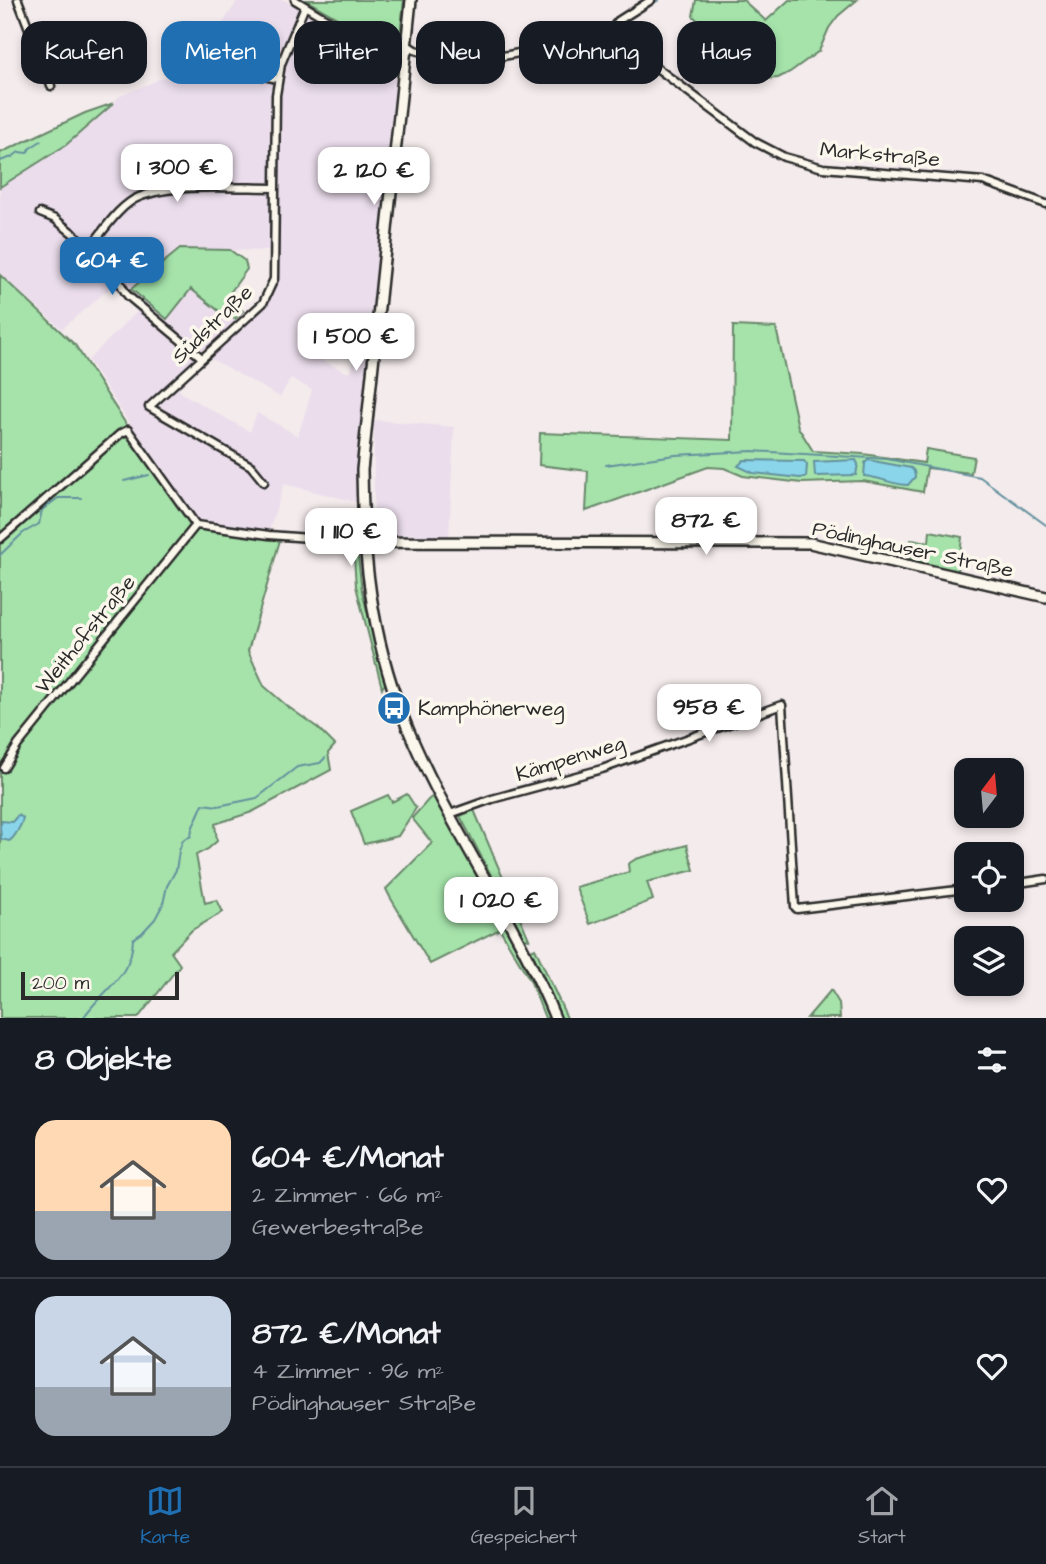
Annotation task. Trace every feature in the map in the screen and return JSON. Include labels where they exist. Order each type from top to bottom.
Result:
[{"type":"main road","points":[[411,0],[409,49],[365,433],[362,470],[363,541],[376,626],[393,688],[425,766],[520,942],[555,1018]]},
{"type":"main road","name":"Pödinghauser Straße","points":[[363,541],[810,543],[1046,597]]},
{"type":"street","points":[[18,0],[51,86]]},
{"type":"street","points":[[295,0],[393,51],[409,49],[462,64],[519,53]]},
{"type":"street","points":[[618,21],[651,0]]},
{"type":"street","name":"Südstraße","points":[[280,72],[286,49],[305,6]]},
{"type":"street","name":"Markstraße","points":[[663,73],[755,142],[784,157],[823,168],[983,181],[1046,204]]},
{"type":"street","name":"Südstraße","points":[[264,482],[251,466],[149,407],[263,303],[270,291],[274,279],[274,126],[278,84]]},
{"type":"street","points":[[90,247],[124,208],[138,197],[181,190],[275,188]]},
{"type":"street","points":[[40,213],[55,219],[112,265],[128,296],[202,358]]},
{"type":"street","points":[[0,540],[120,434],[128,430],[196,525]]},
{"type":"street","name":"Pödinghauser Straße","points":[[196,525],[269,535],[363,541]]},
{"type":"street","name":"Weithofstraße","points":[[4,768],[18,745],[196,525]]},
{"type":"street","name":"Kämpenweg","points":[[450,814],[492,799],[602,769],[782,705],[793,904],[797,909],[954,890]]},
{"type":"street","points":[[1024,882],[1046,879]]},
{"type":"shaded area","points":[[238,0],[284,0],[325,21],[294,21],[294,84],[395,84],[360,434],[356,502],[284,484],[268,534],[208,527],[193,520],[88,360],[140,309],[112,286],[62,329],[0,274],[0,187],[50,155],[118,97],[161,79],[161,84],[280,84],[280,21],[224,21]],"holes":[[[180,249],[277,251],[272,294],[245,325],[224,315],[190,288]],[[316,315],[356,319],[348,340],[354,349],[352,370],[348,373],[301,350],[304,324]],[[208,357],[280,397],[291,378],[312,390],[298,436],[257,413],[250,432],[183,394],[176,386]]]},
{"type":"shaded area","points":[[374,420],[454,427],[449,536],[382,534],[374,529]]},
{"type":"green space","points":[[306,0],[404,0],[402,21],[342,21]]},
{"type":"green space","points":[[696,0],[743,0],[766,21],[698,21],[693,16]]},
{"type":"green space","points":[[789,0],[857,0],[838,16],[829,28],[819,51],[778,78],[776,21],[766,21]]},
{"type":"green space","points":[[114,103],[66,145],[0,187],[0,153],[85,113]]},
{"type":"green space","points":[[180,249],[230,250],[245,261],[247,269],[227,297],[243,311],[235,319],[224,315],[191,289],[167,319],[131,289]]},
{"type":"green space","points":[[0,275],[75,345],[186,517],[208,530],[280,540],[248,651],[264,686],[318,728],[335,745],[328,753],[331,770],[252,812],[215,824],[217,841],[196,855],[205,903],[217,900],[223,912],[192,930],[171,952],[180,965],[138,1018],[0,1018]]},
{"type":"green space","points":[[733,326],[776,328],[798,427],[813,451],[863,454],[924,463],[926,449],[974,457],[971,473],[927,468],[923,492],[863,481],[802,483],[743,476],[724,468],[708,467],[586,511],[588,471],[539,465],[540,433],[732,440]]},
{"type":"green space","points":[[930,531],[962,537],[958,572],[910,562],[911,540],[929,542]]},
{"type":"green space","points":[[353,544],[357,549],[362,591],[385,684],[382,688],[356,586]]},
{"type":"green space","points":[[407,794],[416,808],[398,836],[364,844],[351,811],[388,795],[392,802]]},
{"type":"green space","points":[[435,795],[492,897],[550,1018],[545,1018],[530,980],[500,929],[430,964],[390,897],[386,889],[432,843],[412,818]]},
{"type":"green space","points":[[474,810],[529,939],[524,938],[460,816]]},
{"type":"green space","points":[[687,845],[694,870],[647,882],[653,900],[590,924],[576,887],[629,872],[628,864],[636,859]]},
{"type":"green space","points":[[535,948],[567,1018],[561,1018],[531,950]]},
{"type":"green space","points":[[831,990],[839,1003],[840,1018],[807,1018]]},
{"type":"water","points":[[744,460],[804,461],[807,465],[806,477],[753,473],[738,466]]},
{"type":"water","points":[[856,460],[856,475],[815,476],[814,462]]},
{"type":"water","points":[[868,460],[911,468],[915,477],[908,485],[864,476],[865,463]]},
{"type":"water","points":[[18,815],[23,818],[15,834],[9,841],[1,839],[2,821],[12,822]]},
{"type":"waterway","points":[[651,4],[659,0]]},
{"type":"waterway","points":[[0,161],[19,152],[27,153],[41,141]]},
{"type":"waterway","points":[[606,465],[675,455],[752,451],[887,459],[980,477],[1046,525]]},
{"type":"waterway","points":[[124,481],[149,475]]},
{"type":"waterway","points":[[0,555],[23,533],[39,524],[42,510],[58,498],[81,498]]},
{"type":"waterway","points":[[83,1018],[122,973],[128,963],[133,939],[155,919],[176,870],[183,840],[191,836],[203,804],[218,806],[257,798],[297,767],[320,763],[325,758]]},
{"type":"place","name":"Kamphönerweg","points":[[394,708]]}]
